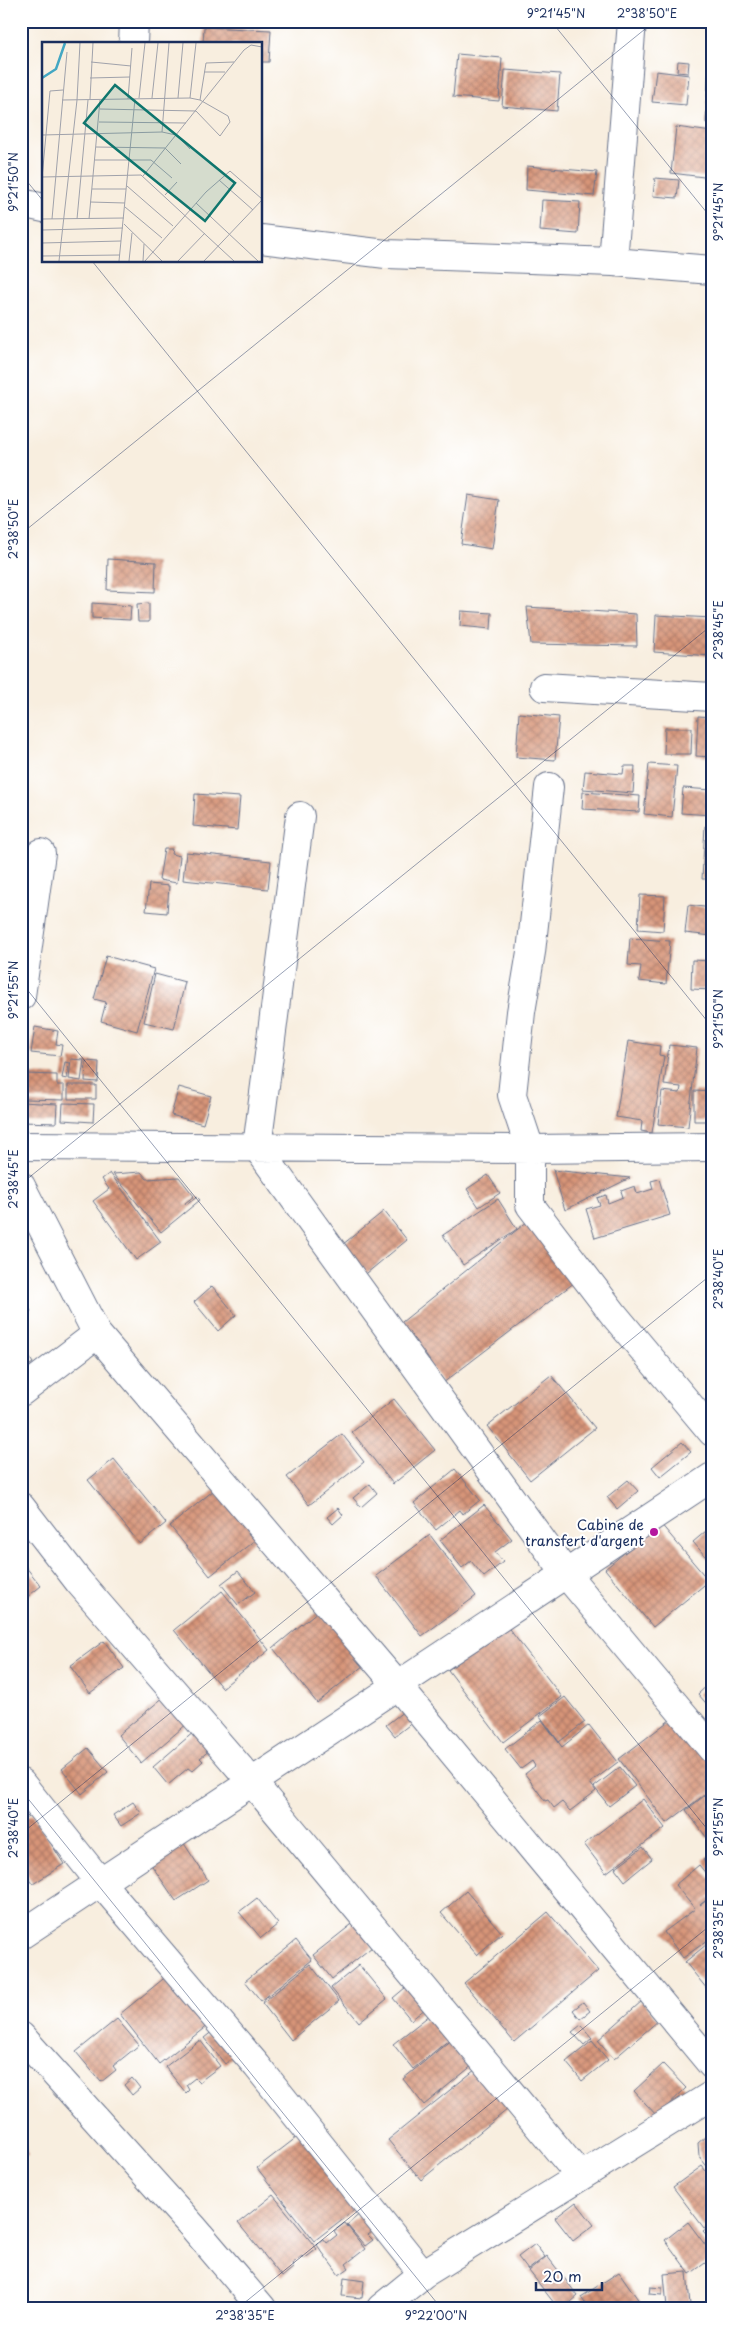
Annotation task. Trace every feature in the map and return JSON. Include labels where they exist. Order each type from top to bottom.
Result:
[{"type":"street","points":[[133,42],[134,21]]},
{"type":"street","points":[[613,262],[632,21]]},
{"type":"street","points":[[21,203],[42,208]]},
{"type":"street","points":[[262,240],[386,254],[613,262],[712,270]]},
{"type":"street","points":[[544,687],[712,697]]},
{"type":"street","points":[[549,788],[531,952],[521,1012],[512,1095],[530,1149],[530,1205],[615,1316],[712,1432]]},
{"type":"street","points":[[300,816],[257,1147],[566,1574],[712,1749]]},
{"type":"street","points":[[21,996],[41,853]]},
{"type":"street","points":[[21,1146],[530,1149],[712,1147]]},
{"type":"street","points":[[21,1186],[97,1334],[398,1685],[712,2065]]},
{"type":"street","points":[[21,1392],[97,1334]]},
{"type":"street","points":[[21,1934],[712,1477]]},
{"type":"street","points":[[21,1508],[79,1582],[252,1782],[580,2176]]},
{"type":"street","points":[[21,1783],[100,1882],[257,2066],[422,2274]]},
{"type":"street","points":[[26,2050],[193,2227],[262,2308]]},
{"type":"street","points":[[380,2308],[422,2274],[712,2094]]},
{"type":"building","points":[[21,21],[25,21],[23,47],[21,47]]},
{"type":"building","points":[[204,27],[271,30],[269,62],[262,62],[262,42],[203,42]]},
{"type":"building","points":[[457,54],[502,58],[499,101],[453,97]]},
{"type":"building","points":[[678,61],[689,62],[688,73],[677,72]]},
{"type":"building","points":[[709,62],[712,63],[712,123],[706,123]]},
{"type":"building","points":[[505,70],[560,74],[557,111],[502,106]]},
{"type":"building","points":[[656,71],[689,75],[686,105],[652,102]]},
{"type":"building","points":[[676,127],[712,132],[712,178],[671,173]]},
{"type":"building","points":[[527,166],[597,172],[594,196],[526,190]]},
{"type":"building","points":[[655,178],[679,180],[677,198],[653,196]]},
{"type":"building","points":[[542,200],[580,202],[578,234],[540,231]]},
{"type":"building","points":[[468,495],[499,500],[492,549],[461,544]]},
{"type":"building","points":[[108,559],[156,562],[155,592],[107,590]]},
{"type":"building","points":[[92,603],[131,606],[130,620],[92,618]]},
{"type":"building","points":[[149,603],[149,622],[138,622],[137,604]]},
{"type":"building","points":[[527,607],[636,614],[637,646],[531,644]]},
{"type":"building","points":[[461,611],[492,613],[491,629],[460,626]]},
{"type":"building","points":[[656,615],[712,618],[712,656],[654,652]]},
{"type":"building","points":[[519,713],[559,717],[555,760],[516,757]]},
{"type":"building","points":[[698,716],[712,717],[712,757],[696,756]]},
{"type":"building","points":[[665,728],[692,728],[691,754],[664,754]]},
{"type":"building","points":[[649,764],[677,766],[672,817],[644,814]]},
{"type":"building","points":[[624,766],[635,766],[633,793],[583,789],[585,771],[623,774]]},
{"type":"building","points":[[683,788],[712,790],[712,815],[681,813]]},
{"type":"building","points":[[583,792],[640,796],[639,812],[582,809]]},
{"type":"building","points":[[195,794],[240,797],[237,830],[193,826]]},
{"type":"building","points":[[705,826],[712,826],[712,879],[702,879]]},
{"type":"building","points":[[164,849],[172,849],[171,854],[180,856],[177,883],[159,880]]},
{"type":"building","points":[[186,852],[271,861],[268,889],[183,880]]},
{"type":"building","points":[[149,884],[169,886],[167,913],[146,911]]},
{"type":"building","points":[[640,895],[665,896],[663,931],[638,929]]},
{"type":"building","points":[[688,905],[712,908],[712,936],[685,933]]},
{"type":"building","points":[[630,938],[670,941],[666,984],[639,981],[641,966],[628,965]]},
{"type":"building","points":[[106,956],[154,969],[137,1031],[101,1021],[106,1002],[94,999]]},
{"type":"building","points":[[692,960],[712,961],[712,990],[691,989]]},
{"type":"building","points":[[155,974],[185,982],[174,1029],[144,1022]]},
{"type":"building","points":[[35,1027],[58,1031],[56,1044],[62,1045],[60,1056],[31,1053]]},
{"type":"building","points":[[628,1041],[660,1046],[659,1055],[664,1056],[652,1133],[641,1131],[642,1121],[616,1117]]},
{"type":"building","points":[[669,1045],[697,1048],[688,1127],[658,1124],[662,1091],[680,1093],[681,1087],[664,1085]]},
{"type":"building","points":[[71,1059],[84,1060],[81,1081],[69,1079]]},
{"type":"building","points":[[86,1061],[99,1062],[98,1082],[85,1081]]},
{"type":"building","points":[[65,1062],[69,1063],[67,1079],[62,1078]]},
{"type":"building","points":[[25,1074],[57,1075],[57,1085],[64,1085],[64,1100],[25,1099]]},
{"type":"building","points":[[68,1085],[96,1085],[96,1099],[68,1099]]},
{"type":"building","points":[[179,1087],[211,1096],[203,1124],[171,1115]]},
{"type":"building","points":[[694,1091],[712,1092],[712,1121],[694,1121]]},
{"type":"building","points":[[22,1102],[57,1104],[56,1123],[21,1122]]},
{"type":"building","points":[[63,1103],[94,1104],[93,1122],[62,1120]]},
{"type":"building","points":[[553,1170],[630,1178],[565,1210]]},
{"type":"building","points":[[141,1172],[147,1179],[179,1177],[194,1196],[185,1203],[186,1205],[197,1197],[200,1200],[161,1232],[113,1174]]},
{"type":"building","points":[[110,1173],[161,1242],[136,1260],[93,1201],[109,1189],[102,1179]]},
{"type":"building","points":[[488,1175],[500,1193],[479,1207],[467,1189]]},
{"type":"building","points":[[659,1179],[670,1215],[595,1238],[586,1209],[600,1205],[597,1198],[606,1195],[608,1203],[623,1197],[621,1191],[635,1186],[637,1194],[653,1189],[651,1181]]},
{"type":"building","points":[[498,1199],[517,1229],[463,1265],[443,1235]]},
{"type":"building","points":[[384,1211],[407,1240],[361,1278],[337,1249]]},
{"type":"building","points":[[528,1221],[579,1279],[443,1383],[397,1326]]},
{"type":"building","points":[[212,1286],[236,1315],[218,1331],[194,1302]]},
{"type":"building","points":[[21,1299],[31,1311],[21,1318]]},
{"type":"building","points":[[29,1357],[33,1363],[21,1371],[21,1362]]},
{"type":"building","points":[[551,1375],[595,1428],[530,1480],[487,1426]]},
{"type":"building","points":[[394,1399],[435,1450],[393,1484],[352,1432]]},
{"type":"building","points":[[342,1434],[364,1462],[309,1505],[287,1477]]},
{"type":"building","points":[[682,1442],[691,1452],[660,1477],[652,1467]]},
{"type":"building","points":[[114,1459],[166,1523],[140,1544],[88,1480]]},
{"type":"building","points":[[455,1469],[480,1500],[463,1514],[460,1510],[436,1530],[414,1503]]},
{"type":"building","points":[[628,1480],[638,1491],[617,1509],[607,1497]]},
{"type":"building","points":[[370,1484],[377,1493],[361,1507],[353,1498]]},
{"type":"building","points":[[219,1486],[260,1536],[210,1576],[170,1526]]},
{"type":"building","points":[[484,1505],[512,1539],[495,1552],[503,1562],[484,1577],[471,1561],[462,1568],[440,1540]]},
{"type":"building","points":[[338,1508],[343,1515],[333,1524],[327,1517]]},
{"type":"building","points":[[660,1523],[709,1581],[653,1627],[605,1569]]},
{"type":"building","points":[[712,1526],[712,1564],[693,1542]]},
{"type":"building","points":[[430,1535],[476,1596],[422,1636],[376,1576]]},
{"type":"building","points":[[21,1561],[41,1586],[21,1602]]},
{"type":"building","points":[[238,1571],[255,1592],[238,1605],[221,1584]]},
{"type":"building","points":[[222,1591],[269,1650],[222,1688],[174,1630]]},
{"type":"building","points":[[324,1606],[369,1661],[317,1703],[273,1648]]},
{"type":"building","points":[[506,1625],[562,1697],[503,1742],[448,1670]]},
{"type":"building","points":[[104,1641],[124,1668],[90,1693],[70,1666]]},
{"type":"building","points":[[712,1681],[712,1710],[698,1694]]},
{"type":"building","points":[[165,1696],[188,1723],[141,1763],[118,1735]]},
{"type":"building","points":[[565,1697],[585,1722],[559,1742],[540,1716]]},
{"type":"building","points":[[404,1711],[413,1722],[395,1736],[386,1725]]},
{"type":"building","points":[[679,1713],[712,1756],[712,1789],[667,1823],[619,1759]]},
{"type":"building","points":[[542,1720],[562,1747],[589,1725],[618,1762],[590,1783],[596,1791],[570,1811],[562,1802],[554,1808],[548,1800],[545,1801],[525,1774],[535,1766],[532,1761],[521,1769],[505,1749]]},
{"type":"building","points":[[195,1731],[210,1750],[200,1758],[203,1761],[192,1771],[188,1768],[168,1785],[153,1767]]},
{"type":"building","points":[[88,1748],[108,1772],[82,1794],[62,1769]]},
{"type":"building","points":[[620,1767],[635,1786],[609,1806],[594,1787]]},
{"type":"building","points":[[712,1790],[712,1834],[707,1838],[686,1810]]},
{"type":"building","points":[[643,1799],[665,1828],[606,1873],[584,1844]]},
{"type":"building","points":[[133,1802],[141,1813],[121,1826],[113,1815]]},
{"type":"building","points":[[32,1814],[64,1864],[33,1884],[21,1865],[21,1820]]},
{"type":"building","points":[[183,1842],[208,1880],[176,1901],[150,1863]]},
{"type":"building","points":[[643,1847],[652,1859],[625,1881],[615,1868]]},
{"type":"building","points":[[712,1853],[712,1872],[703,1860]]},
{"type":"building","points":[[699,1865],[712,1881],[712,1895],[700,1905],[712,1897],[712,1937],[683,1958],[664,1932],[695,1909],[675,1885]]},
{"type":"building","points":[[466,1891],[502,1933],[477,1955],[441,1913]]},
{"type":"building","points":[[257,1898],[278,1924],[261,1938],[239,1912]]},
{"type":"building","points":[[548,1912],[598,1971],[514,2042],[464,1983]]},
{"type":"building","points":[[361,1917],[372,1947],[332,1979],[313,1955]]},
{"type":"building","points":[[296,1940],[312,1960],[261,2001],[245,1981]]},
{"type":"building","points":[[712,1940],[712,1995],[685,1962]]},
{"type":"building","points":[[310,1964],[339,2001],[291,2040],[262,2003]]},
{"type":"building","points":[[359,1965],[387,1999],[359,2022],[331,1988]]},
{"type":"building","points":[[168,1975],[208,2025],[159,2064],[120,2014]]},
{"type":"building","points":[[412,1982],[430,2005],[411,2020],[393,1998]]},
{"type":"building","points":[[642,2001],[659,2020],[614,2059],[598,2040]]},
{"type":"building","points":[[583,2002],[590,2011],[580,2019],[573,2010]]},
{"type":"building","points":[[435,2011],[455,2035],[413,2069],[393,2044]]},
{"type":"building","points":[[117,2019],[139,2045],[113,2066],[116,2070],[101,2082],[76,2052]]},
{"type":"building","points":[[581,2025],[592,2038],[584,2045],[572,2032]]},
{"type":"building","points":[[218,2027],[239,2053],[225,2064],[204,2038]]},
{"type":"building","points":[[458,2034],[479,2060],[424,2105],[403,2079]]},
{"type":"building","points":[[200,2040],[220,2066],[199,2082],[195,2078],[186,2085],[189,2090],[186,2093],[165,2067]]},
{"type":"building","points":[[592,2041],[608,2060],[582,2081],[566,2062]]},
{"type":"building","points":[[663,2064],[686,2088],[657,2116],[634,2091]]},
{"type":"building","points":[[481,2065],[513,2105],[421,2180],[388,2140]]},
{"type":"building","points":[[132,2078],[140,2088],[132,2095],[124,2085]]},
{"type":"building","points":[[712,2131],[712,2167],[709,2169],[699,2156],[698,2143]]},
{"type":"building","points":[[301,2134],[358,2207],[314,2241],[257,2168]]},
{"type":"building","points":[[26,2141],[28,2156],[21,2157],[21,2142]]},
{"type":"building","points":[[702,2166],[712,2179],[712,2222],[704,2228],[673,2187]]},
{"type":"building","points":[[273,2195],[317,2249],[304,2259],[302,2256],[292,2264],[294,2267],[282,2277],[238,2223]]},
{"type":"building","points":[[576,2202],[594,2225],[573,2241],[555,2218]]},
{"type":"building","points":[[363,2211],[377,2228],[368,2235],[373,2240],[365,2246],[347,2225]]},
{"type":"building","points":[[688,2222],[712,2254],[712,2258],[690,2274],[665,2240]]},
{"type":"building","points":[[345,2223],[365,2249],[346,2264],[349,2268],[339,2275],[317,2245],[324,2239],[327,2243],[337,2235],[334,2231]]},
{"type":"building","points":[[712,2224],[712,2241],[703,2231]]},
{"type":"building","points":[[535,2244],[545,2257],[528,2270],[518,2257]]},
{"type":"building","points":[[547,2256],[578,2296],[564,2308],[558,2308],[529,2271]]},
{"type":"building","points":[[619,2272],[644,2308],[588,2308],[581,2297]]},
{"type":"building","points":[[687,2272],[690,2305],[667,2308],[664,2274]]},
{"type":"building","points":[[344,2278],[364,2281],[362,2298],[342,2296]]},
{"type":"building","points":[[650,2287],[662,2288],[662,2295],[649,2294]]},
{"type":"place","name":"Cabine de transfert d'argent","points":[[654,1532]]}]
